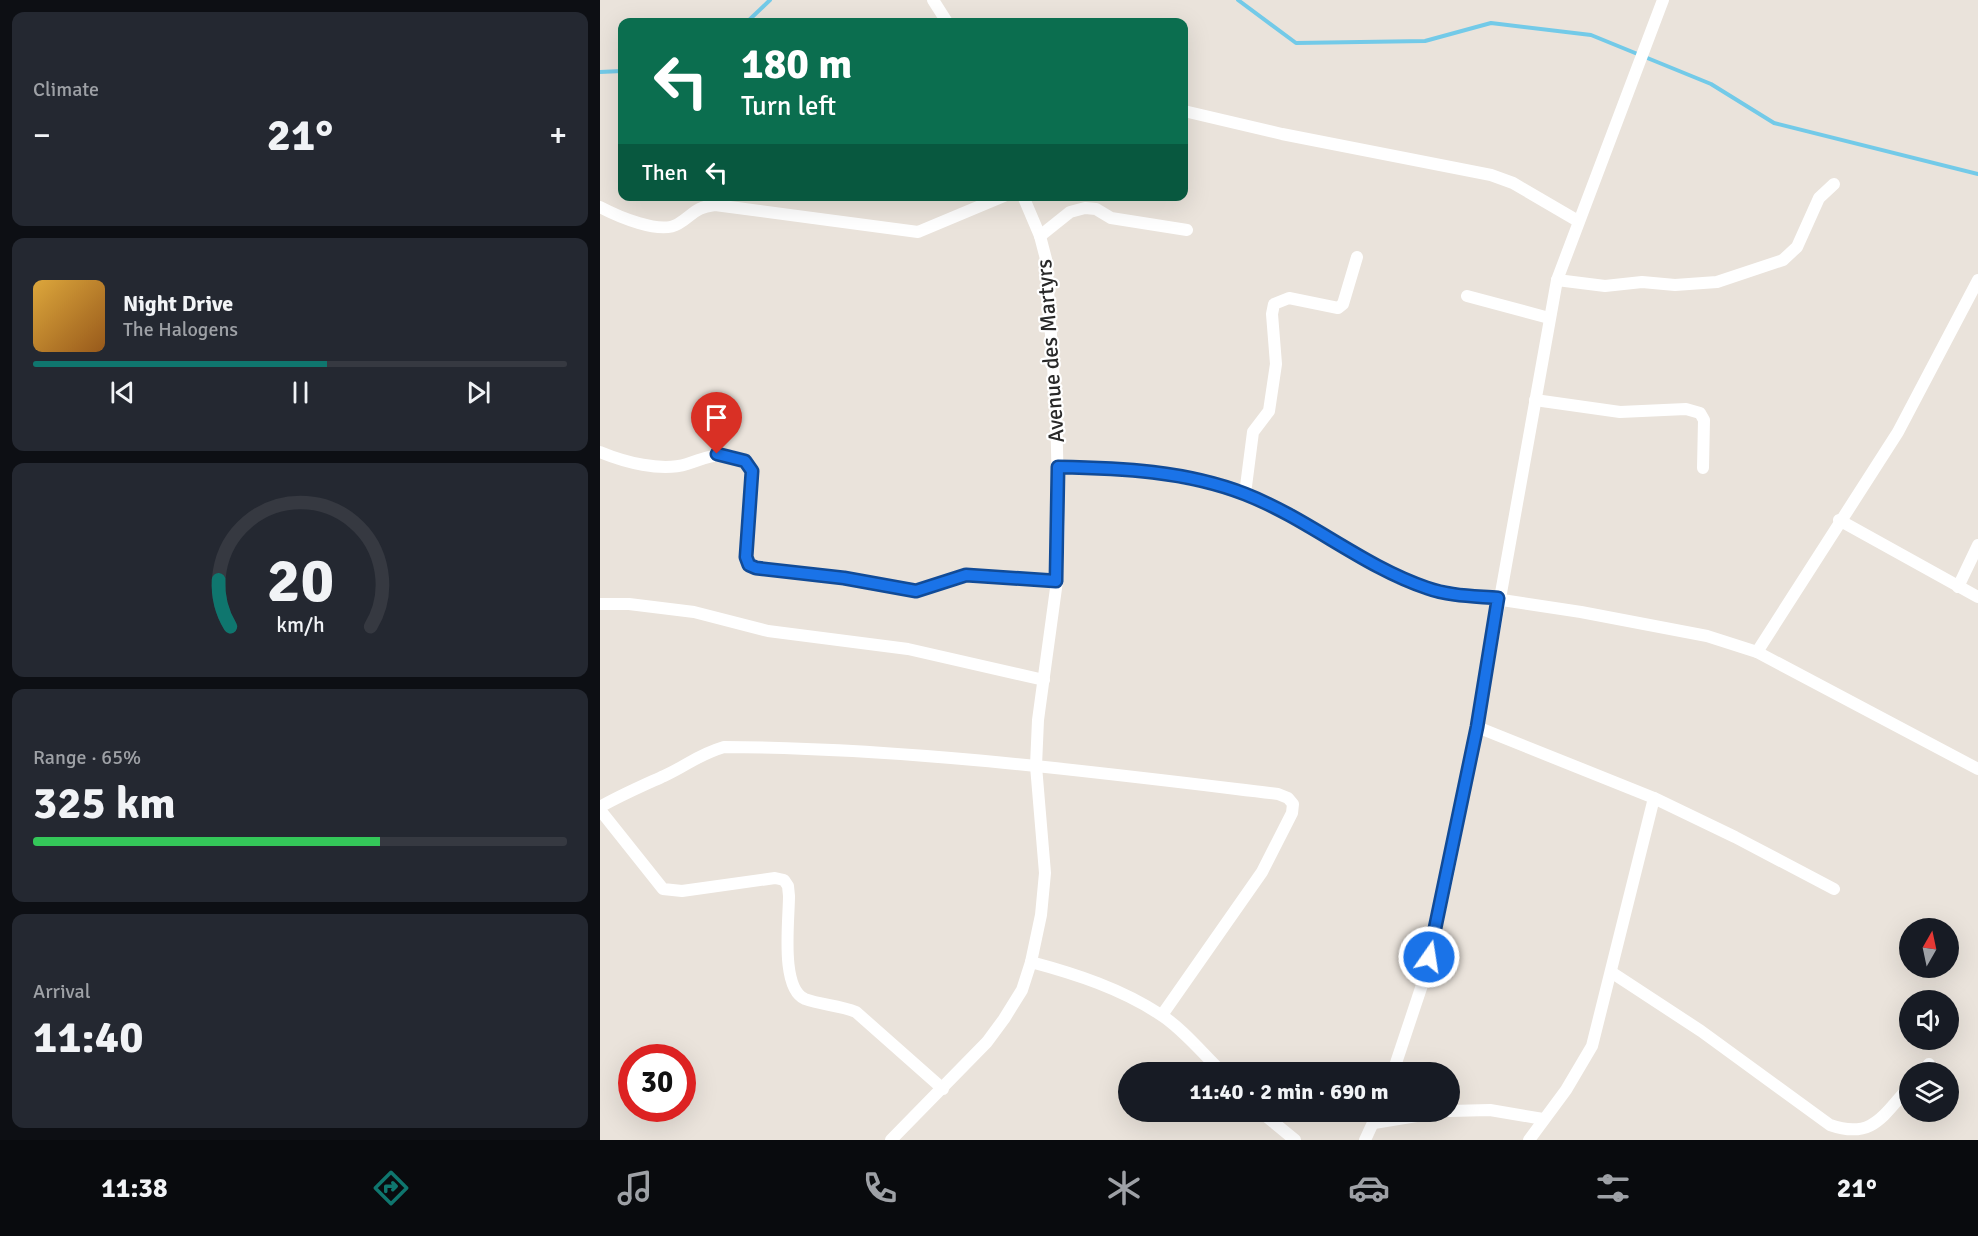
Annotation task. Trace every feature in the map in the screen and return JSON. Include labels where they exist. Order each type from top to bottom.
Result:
[{"type":"street","points":[[933,0],[944,18]]},
{"type":"street","points":[[1396,1062],[1425,976],[1477,727],[1498,598],[1557,280],[1663,0]]},
{"type":"street","points":[[1188,112],[1282,134],[1491,175],[1513,183],[1578,221]]},
{"type":"street","points":[[1557,280],[1605,286],[1642,282],[1675,285],[1717,282],[1783,260],[1797,247],[1819,198],[1834,184]]},
{"type":"street","points":[[600,207],[650,226],[663,227],[680,224],[701,207],[715,205],[918,232],[992,201]]},
{"type":"street","name":"Avenue des Martyrs","points":[[891,1140],[987,1042],[1004,1019],[1022,990],[1031,962],[1041,915],[1045,873],[1036,766],[1038,720],[1056,581],[1058,467],[1046,259],[1040,236],[1025,201]]},
{"type":"street","points":[[1040,236],[1070,212],[1085,208],[1119,220],[1187,230]]},
{"type":"street","points":[[1245,494],[1253,432],[1269,411],[1276,364],[1272,314],[1274,304],[1280,299],[1289,298],[1338,308],[1343,304],[1357,257]]},
{"type":"street","points":[[1757,652],[1839,520],[1898,432],[1978,280]]},
{"type":"street","points":[[1467,296],[1549,318]]},
{"type":"street","points":[[1535,400],[1620,412],[1686,410],[1700,413],[1704,420],[1703,468]]},
{"type":"street","points":[[600,452],[622,461],[667,465],[687,464],[697,458],[717,454],[745,461],[752,471],[746,557],[749,565],[756,568],[844,578],[916,591],[966,575],[1056,581]]},
{"type":"street","points":[[1058,467],[1148,471],[1245,494],[1308,525],[1399,578],[1429,589],[1498,598],[1707,636],[1757,652],[1978,769]]},
{"type":"street","points":[[1839,520],[1978,597]]},
{"type":"street","points":[[1958,587],[1978,545]]},
{"type":"street","points":[[600,604],[629,604],[694,612],[768,631],[908,649],[1044,680]]},
{"type":"street","points":[[1477,727],[1654,798],[1834,889]]},
{"type":"street","points":[[943,1089],[856,1012],[842,1006],[805,999],[795,992],[789,979],[789,896],[788,886],[784,880],[775,878],[682,891],[663,889],[600,808],[628,790],[666,775],[701,753],[724,747],[868,751],[959,761],[1036,766],[1278,794],[1293,804],[1287,825],[1262,872],[1162,1016]]},
{"type":"street","points":[[1529,1140],[1566,1090],[1592,1046],[1654,798]]},
{"type":"street","points":[[1031,962],[1072,973],[1112,989],[1162,1016],[1211,1062]]},
{"type":"street","points":[[1611,972],[1701,1031],[1830,1125],[1863,1131],[1874,1126],[1899,1098]]},
{"type":"street","points":[[1460,1111],[1490,1110],[1543,1119]]},
{"type":"street","points":[[1273,1122],[1295,1140]]},
{"type":"street","points":[[1365,1140],[1374,1122]]},
{"type":"waterway","points":[[751,18],[770,0]]},
{"type":"waterway","points":[[1238,0],[1296,43],[1425,41],[1491,23],[1591,35],[1711,84],[1774,123],[1978,174]]},
{"type":"waterway","points":[[600,72],[618,71]]},
{"type":"route","points":[[717,454],[734,456],[745,461],[752,471],[746,557],[749,565],[756,568],[844,578],[916,591],[966,575],[1056,581],[1059,526],[1058,467],[1101,468],[1148,471],[1225,487],[1268,504],[1399,578],[1429,589],[1498,598],[1477,727],[1429,957]]}]
